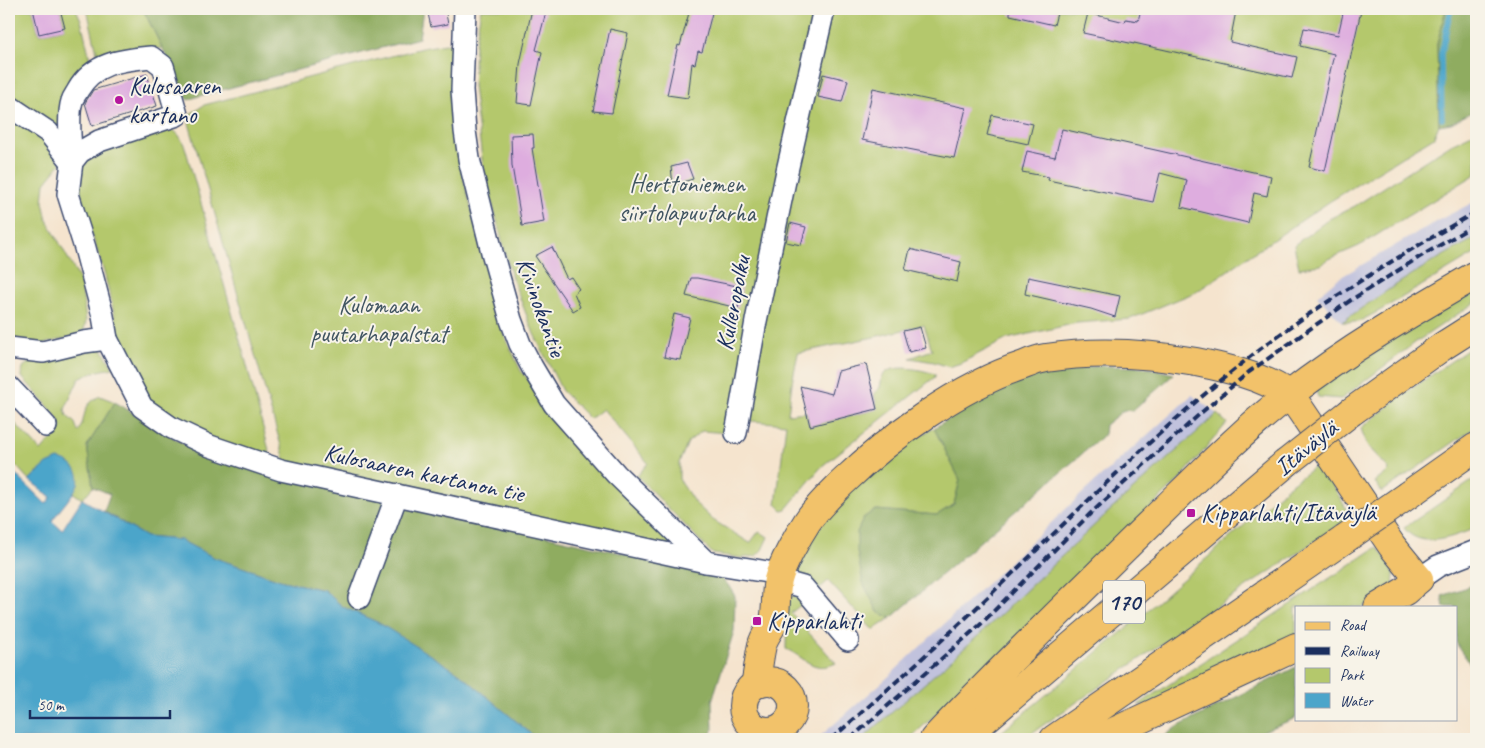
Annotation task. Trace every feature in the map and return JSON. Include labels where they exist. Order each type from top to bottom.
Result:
[{"type":"main road","points":[[934,739],[1036,635],[1248,428],[1289,395],[1359,346],[1476,275]]},
{"type":"main road","name":"Itäväylä","points":[[962,739],[1285,464],[1351,412],[1443,346],[1476,325]]},
{"type":"main road","points":[[766,684],[760,666],[762,643],[773,622],[779,577],[807,521],[824,500],[865,462],[924,417],[967,390],[1005,371],[1044,358],[1096,353],[1167,357],[1233,371],[1269,384],[1289,395],[1392,546],[1419,579],[1405,592],[1380,606]]},
{"type":"main road","points":[[1054,739],[1346,539],[1476,447]]},
{"type":"main road","points":[[1098,739],[1295,647]]},
{"type":"main road","points":[[766,684],[786,689],[791,698],[793,708],[790,718],[783,726],[760,733],[745,714],[743,704],[747,693],[766,684]]},
{"type":"street","name":"Kivinokantie","points":[[465,9],[462,90],[464,131],[492,252],[511,320],[520,344],[554,404],[616,474],[706,562]]},
{"type":"street","name":"Kulleropolku","points":[[736,433],[756,321],[788,167],[824,9]]},
{"type":"street","name":"Kulosaaren kartanon tie","points":[[72,162],[80,152],[99,141],[177,115],[163,66],[151,57],[122,60],[97,69],[83,81],[72,100],[70,121],[72,162],[68,194],[85,248],[103,316],[107,339],[142,407],[172,428],[210,446],[281,470],[779,577],[803,587],[848,640]]},
{"type":"street","points":[[9,106],[48,132],[72,162]]},
{"type":"street","points":[[9,348],[43,352],[84,342],[107,339]]},
{"type":"street","points":[[9,387],[46,426]]},
{"type":"street","points":[[360,598],[397,495]]},
{"type":"street","points":[[1419,579],[1438,566],[1476,551]]},
{"type":"shaded area","points":[[1476,201],[1476,238],[1442,256],[1368,303],[1342,322],[1317,296],[1336,280],[1437,221]]},
{"type":"shaded area","points":[[1192,395],[1217,414],[1103,517],[979,635],[862,739],[817,739],[886,679],[1087,489]]},
{"type":"green space","points":[[9,9],[33,9],[39,34],[65,28],[60,9],[76,9],[81,20],[91,63],[65,131],[37,120],[9,100]]},
{"type":"green space","points":[[87,9],[143,9],[162,48],[119,54],[99,61]]},
{"type":"green space","points":[[143,9],[423,9],[419,38],[188,100]]},
{"type":"green space","name":"Herttoniemen siirtolapuutarha","points":[[481,9],[1446,9],[1437,44],[1439,125],[1434,137],[1329,202],[1196,292],[1130,319],[1077,323],[1007,339],[961,363],[949,367],[910,358],[932,350],[924,325],[798,353],[788,414],[806,412],[810,426],[877,409],[874,395],[880,387],[884,374],[894,369],[916,369],[935,374],[935,377],[822,466],[786,509],[782,510],[776,504],[786,424],[728,419],[727,433],[702,431],[688,442],[679,463],[679,479],[694,502],[713,520],[750,543],[759,531],[768,537],[762,550],[756,556],[742,558],[713,554],[637,476],[648,463],[603,409],[590,419],[562,391],[534,334],[512,278],[483,167],[473,86],[475,44]]},
{"type":"green space","points":[[1446,9],[1476,9],[1476,110],[1451,123],[1439,125],[1437,44]]},
{"type":"green space","name":"Kulomaan puutarhapalstat","points":[[453,44],[455,47],[462,172],[502,330],[521,371],[617,484],[686,554],[291,466],[285,460],[187,116],[204,105],[422,48]]},
{"type":"green space","points":[[9,114],[45,141],[61,163],[45,183],[43,202],[47,220],[81,282],[86,321],[83,334],[43,344],[14,338],[9,334]]},
{"type":"green space","points":[[170,129],[178,134],[185,147],[271,458],[227,447],[157,409],[137,383],[117,328],[105,276],[86,214],[80,180],[80,166],[84,155]]},
{"type":"green space","points":[[1476,132],[1476,174],[1359,246],[1320,265],[1299,268],[1294,245],[1329,219],[1355,206],[1451,144]]},
{"type":"green space","points":[[1476,238],[1476,253],[1358,322],[1342,322],[1408,277]]},
{"type":"green space","points":[[1476,286],[1476,302],[1416,342],[1341,399],[1318,397],[1316,390],[1322,381]]},
{"type":"green space","points":[[1476,344],[1476,427],[1382,492],[1375,482],[1389,471],[1366,444],[1361,428],[1401,396]]},
{"type":"green space","points":[[100,345],[113,368],[94,372],[79,379],[65,409],[67,416],[75,423],[78,432],[86,408],[93,400],[100,396],[115,402],[87,446],[93,487],[82,499],[72,492],[78,483],[38,471],[29,480],[9,458],[9,417],[41,451],[62,427],[48,407],[22,377],[23,367],[48,357]]},
{"type":"green space","points":[[1101,366],[1143,367],[1174,374],[1133,411],[1124,410],[1105,425],[1104,435],[891,618],[878,612],[863,583],[857,551],[857,532],[864,517],[876,510],[937,515],[954,504],[960,480],[934,428],[976,403],[1019,381],[1057,370]]},
{"type":"green space","points":[[115,402],[204,456],[289,478],[719,575],[735,596],[734,631],[712,701],[713,730],[708,739],[537,739],[509,715],[379,623],[343,607],[324,590],[283,581],[215,558],[180,540],[146,537],[104,511],[110,494],[93,487],[87,446]]},
{"type":"green space","points":[[1217,414],[1227,423],[1180,479],[1008,648],[909,739],[862,739],[979,635],[1103,517]]},
{"type":"green space","points":[[934,428],[960,480],[954,504],[937,515],[876,510],[878,612],[891,618],[873,630],[828,581],[818,590],[791,573],[800,553],[838,503],[866,476],[904,450],[910,441]]},
{"type":"green space","points":[[1320,463],[1351,517],[1023,739],[993,739],[1141,616],[1291,484]]},
{"type":"green space","points":[[1476,478],[1476,528],[1448,538],[1429,540],[1419,539],[1411,535],[1404,528]]},
{"type":"green space","points":[[1377,547],[1387,560],[1394,575],[1393,588],[1386,595],[1364,606],[1295,606],[1295,638],[1146,705],[1138,705]]},
{"type":"green space","points":[[1476,584],[1476,672],[1458,646],[1458,606],[1444,606],[1442,596]]},
{"type":"green space","points":[[787,593],[797,597],[803,603],[791,613],[836,663],[821,667],[815,666],[786,649]]},
{"type":"green space","points":[[1295,668],[1295,718],[1244,739],[1161,739],[1175,728]]},
{"type":"water","points":[[58,459],[74,467],[79,479],[73,493],[52,521],[62,530],[82,499],[146,537],[180,540],[215,558],[283,581],[324,590],[343,607],[379,623],[459,673],[537,739],[9,739],[9,468],[46,504],[51,497],[29,480],[47,464]]},
{"type":"building","points":[[33,9],[60,9],[65,28],[39,34]]},
{"type":"building","points":[[427,9],[445,9],[448,24],[431,27]]},
{"type":"building","points":[[532,9],[546,12],[536,50],[542,52],[531,105],[517,103],[520,64]]},
{"type":"building","points":[[690,9],[713,9],[702,52],[698,51],[695,64],[692,63],[688,98],[667,95],[678,45],[680,46]]},
{"type":"building","points":[[1010,9],[1058,9],[1054,25],[1010,15]]},
{"type":"building","points":[[1141,9],[1224,9],[1236,11],[1230,42],[1297,57],[1292,78],[1083,33],[1088,13],[1125,22],[1126,19],[1138,21]]},
{"type":"building","points":[[1344,9],[1361,11],[1325,171],[1309,167],[1334,54],[1300,46],[1304,28],[1338,35]]},
{"type":"building","points":[[610,29],[628,33],[612,113],[593,111]]},
{"type":"building","name":"Kulosaaren kartano","points":[[147,74],[157,106],[92,126],[85,103],[93,90]]},
{"type":"building","points":[[823,74],[848,80],[842,102],[818,97]]},
{"type":"building","points":[[873,88],[966,108],[954,158],[862,140]]},
{"type":"building","points":[[992,115],[1033,124],[1028,144],[987,135]]},
{"type":"building","points":[[1062,129],[1271,176],[1267,196],[1254,193],[1248,223],[1181,207],[1187,180],[1160,173],[1153,202],[1048,180],[1049,177],[1022,172],[1027,151],[1055,157]]},
{"type":"building","points":[[533,134],[534,148],[532,148],[544,222],[522,226],[512,166],[511,135]]},
{"type":"building","points":[[687,163],[693,179],[673,185],[671,167]]},
{"type":"building","points":[[790,223],[806,227],[801,245],[786,242]]},
{"type":"building","points":[[552,247],[567,279],[571,277],[579,289],[574,293],[580,307],[573,311],[535,256]]},
{"type":"building","points":[[910,249],[961,262],[957,282],[905,270]]},
{"type":"building","points":[[1028,277],[1120,296],[1115,317],[1091,309],[1025,294]]},
{"type":"building","points":[[691,278],[742,287],[738,308],[686,296]]},
{"type":"building","points":[[674,314],[690,318],[680,360],[664,357]]},
{"type":"building","points":[[920,327],[926,348],[909,352],[903,331]]},
{"type":"building","points":[[866,364],[877,409],[810,426],[800,386],[832,394],[838,371]]},
{"type":"waterway","points":[[1442,119],[1441,54],[1451,9]]},
{"type":"railway","points":[[831,739],[954,629],[1170,424],[1240,365],[1283,332],[1329,301],[1402,255],[1476,212]]},
{"type":"railway","points":[[850,739],[981,624],[1090,514],[1249,372],[1351,300],[1476,224]]},
{"type":"place","name":"Kulosaaren kartano","points":[[119,100]]},
{"type":"place","name":"Kipparlahti/Itäväylä","points":[[1191,513]]},
{"type":"place","name":"Kipparlahti","points":[[757,621]]}]
